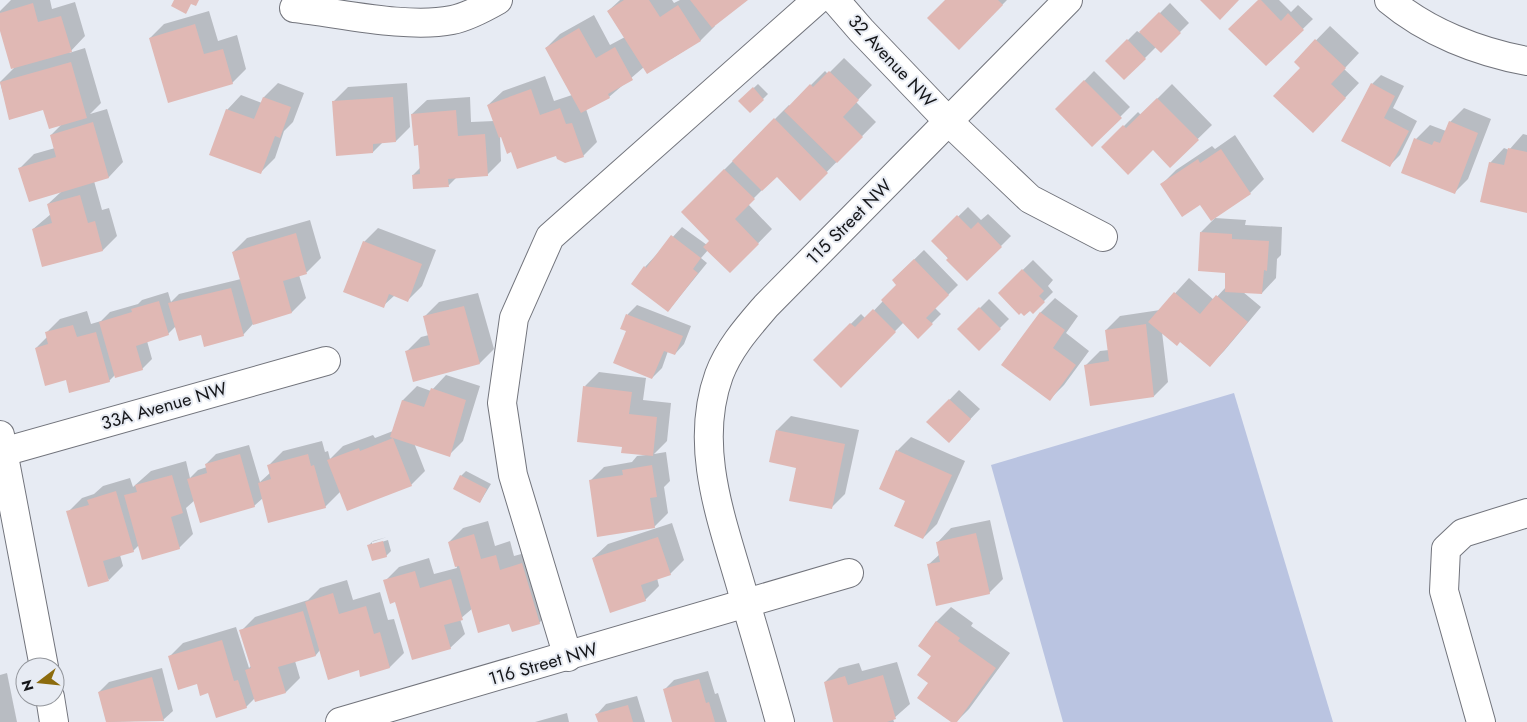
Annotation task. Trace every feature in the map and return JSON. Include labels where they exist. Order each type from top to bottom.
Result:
[{"type":"street","points":[[294,8],[406,22],[431,22],[453,20],[498,0]]},
{"type":"street","points":[[568,657],[513,475],[502,403],[514,318],[550,237],[817,0]]},
{"type":"street","name":"32 Avenue NW","points":[[836,0],[861,30],[949,122]]},
{"type":"street","name":"115 Street NW","points":[[780,722],[714,488],[708,434],[711,408],[719,374],[734,346],[766,306],[1068,0]]},
{"type":"street","points":[[1389,0],[1404,13],[1440,33],[1483,50],[1527,61]]},
{"type":"street","points":[[949,122],[1030,199],[1103,237]]},
{"type":"street","name":"33A Avenue NW","points":[[42,657],[2,444],[326,361]]},
{"type":"street","points":[[1481,722],[1444,591],[1446,549],[1463,533],[1527,513]]},
{"type":"street","name":"116 Street NW","points":[[340,722],[404,713],[568,657],[746,603],[850,574]]},
{"type":"street","points":[[52,707],[54,722]]},
{"type":"shaded area","points":[[1234,393],[1333,722],[1063,722],[991,465]]},
{"type":"building","points":[[174,0],[199,0],[196,6],[191,4],[186,14],[171,6]]},
{"type":"building","points":[[624,0],[649,0],[660,17],[678,5],[701,41],[647,74],[607,11]]},
{"type":"building","points":[[690,0],[748,0],[712,28]]},
{"type":"building","points":[[945,0],[998,0],[1003,5],[959,50],[927,18]]},
{"type":"building","points":[[1200,0],[1239,0],[1220,20]]},
{"type":"building","points":[[1258,0],[1261,0],[1281,21],[1288,13],[1304,30],[1266,66],[1228,29]]},
{"type":"building","points":[[33,3],[38,22],[61,16],[72,52],[11,69],[0,31],[0,13]]},
{"type":"building","points":[[1159,12],[1181,33],[1161,53],[1139,32]]},
{"type":"building","points":[[195,24],[204,54],[223,49],[233,84],[168,103],[149,38]]},
{"type":"building","points":[[579,28],[596,58],[615,47],[633,80],[608,94],[610,98],[581,113],[545,48]]},
{"type":"building","points":[[1127,39],[1146,59],[1124,80],[1105,61]]},
{"type":"building","points":[[1315,39],[1346,68],[1331,84],[1346,98],[1313,133],[1273,96],[1300,68],[1294,62]]},
{"type":"building","points":[[71,62],[87,118],[49,129],[43,110],[9,120],[0,82]]},
{"type":"building","points":[[829,71],[859,100],[843,117],[863,137],[837,163],[784,111],[810,84],[813,87]]},
{"type":"building","points":[[1084,80],[1122,118],[1092,147],[1055,109]]},
{"type":"building","points":[[1371,83],[1395,96],[1384,118],[1409,131],[1390,167],[1341,141]]},
{"type":"building","points":[[753,87],[764,100],[750,113],[738,101]]},
{"type":"building","points":[[531,89],[540,115],[560,108],[566,124],[572,123],[584,157],[565,163],[557,159],[556,156],[517,169],[511,152],[507,154],[501,137],[499,138],[487,105]]},
{"type":"building","points":[[263,97],[291,107],[280,138],[275,136],[261,174],[209,155],[226,109],[254,119]]},
{"type":"building","points":[[393,97],[396,142],[373,144],[373,153],[336,156],[332,101]]},
{"type":"building","points":[[1157,98],[1199,140],[1170,168],[1153,150],[1128,175],[1101,147],[1123,125],[1126,128]]},
{"type":"building","points":[[456,110],[458,136],[485,134],[488,176],[448,179],[449,187],[413,189],[412,175],[420,174],[418,145],[414,146],[411,114]]},
{"type":"building","points":[[774,118],[828,173],[800,201],[777,177],[762,191],[732,161]]},
{"type":"building","points":[[1449,121],[1478,133],[1455,194],[1401,173],[1414,138],[1432,145],[1434,141],[1440,143]]},
{"type":"building","points":[[93,122],[109,178],[29,202],[18,168],[56,157],[50,135]]},
{"type":"building","points":[[1508,148],[1527,152],[1527,213],[1480,202],[1489,162],[1504,165]]},
{"type":"building","points":[[1221,149],[1251,194],[1211,221],[1200,205],[1182,217],[1160,184],[1198,159],[1200,163]]},
{"type":"building","points":[[724,169],[755,199],[735,219],[759,244],[730,273],[703,247],[709,241],[681,212]]},
{"type":"building","points":[[80,195],[88,223],[95,221],[103,251],[42,267],[32,229],[52,223],[47,204]]},
{"type":"building","points":[[957,215],[971,229],[978,222],[1002,247],[967,281],[946,260],[948,258],[931,241]]},
{"type":"building","points":[[1200,232],[1232,234],[1232,239],[1269,241],[1267,271],[1264,270],[1262,294],[1225,292],[1225,273],[1198,271]]},
{"type":"building","points":[[296,233],[307,274],[283,281],[292,313],[253,325],[232,252]]},
{"type":"building","points":[[671,235],[701,258],[693,269],[698,273],[668,312],[631,284],[644,266],[646,268]]},
{"type":"building","points":[[363,241],[422,264],[408,302],[389,294],[384,308],[343,292]]},
{"type":"building","points":[[914,259],[949,295],[926,318],[933,324],[918,339],[881,300],[896,285],[892,280]]},
{"type":"building","points":[[1022,269],[1044,291],[1039,296],[1045,302],[1033,314],[1030,311],[1024,316],[1021,313],[1019,315],[998,293]]},
{"type":"building","points":[[231,288],[244,336],[204,347],[201,335],[179,341],[168,303]]},
{"type":"building","points":[[1174,292],[1200,314],[1216,295],[1248,322],[1210,367],[1180,342],[1177,346],[1148,322]]},
{"type":"building","points":[[159,301],[169,335],[136,346],[143,370],[115,378],[99,322],[132,312],[131,309]]},
{"type":"building","points":[[464,306],[480,364],[413,382],[405,351],[430,345],[423,316]]},
{"type":"building","points":[[979,307],[1001,329],[979,351],[957,329]]},
{"type":"building","points":[[873,309],[896,332],[841,388],[813,360],[850,323],[855,327]]},
{"type":"building","points":[[1040,312],[1065,330],[1053,348],[1076,365],[1050,401],[1001,365]]},
{"type":"building","points":[[626,314],[683,336],[675,355],[664,351],[652,379],[613,363],[626,331],[620,329]]},
{"type":"building","points":[[1146,324],[1154,397],[1090,406],[1084,365],[1109,361],[1105,330]]},
{"type":"building","points":[[73,325],[77,337],[96,332],[110,382],[69,393],[66,380],[45,386],[35,348],[48,344],[45,332]]},
{"type":"building","points":[[583,386],[632,392],[629,414],[657,417],[653,456],[621,453],[622,447],[577,442]]},
{"type":"building","points":[[431,388],[466,400],[450,457],[390,437],[402,400],[424,407]]},
{"type":"building","points":[[949,399],[971,419],[949,443],[926,422]]},
{"type":"building","points":[[776,430],[845,444],[832,509],[789,501],[796,468],[769,462]]},
{"type":"building","points":[[393,438],[412,486],[347,511],[327,460],[359,448],[360,451]]},
{"type":"building","points":[[896,450],[952,475],[923,539],[894,526],[905,501],[879,489]]},
{"type":"building","points":[[240,454],[255,507],[200,523],[187,479],[207,473],[205,464]]},
{"type":"building","points":[[308,454],[311,466],[314,465],[326,508],[268,523],[258,483],[271,479],[267,465]]},
{"type":"building","points":[[652,465],[657,497],[650,498],[655,528],[597,537],[589,480],[623,475],[622,470]]},
{"type":"building","points":[[172,475],[183,513],[171,517],[180,549],[142,560],[124,495],[137,492],[135,485]]},
{"type":"building","points":[[460,475],[487,489],[480,503],[453,489]]},
{"type":"building","points":[[116,491],[134,552],[103,561],[109,581],[88,587],[66,511],[89,505],[87,500]]},
{"type":"building","points":[[976,533],[990,594],[936,606],[927,564],[940,562],[936,542]]},
{"type":"building","points":[[474,534],[481,559],[496,555],[500,570],[522,563],[540,624],[512,632],[509,624],[478,633],[459,566],[455,567],[448,542]]},
{"type":"building","points":[[658,537],[671,575],[641,585],[646,601],[610,613],[592,558]]},
{"type":"building","points":[[383,541],[387,557],[372,561],[367,545]]},
{"type":"building","points":[[415,571],[420,588],[451,579],[463,620],[444,625],[451,649],[412,660],[395,602],[390,604],[383,580]]},
{"type":"building","points":[[333,593],[339,614],[366,606],[374,634],[380,632],[390,668],[360,677],[359,670],[328,680],[305,602]]},
{"type":"building","points":[[303,611],[316,656],[278,667],[286,693],[255,702],[245,670],[251,668],[239,630]]},
{"type":"building","points":[[936,621],[960,638],[958,641],[996,668],[957,722],[951,722],[917,698],[928,683],[917,675],[931,656],[918,646]]},
{"type":"building","points":[[222,640],[234,681],[238,680],[247,708],[216,718],[208,693],[200,696],[197,684],[178,690],[168,656]]},
{"type":"building","points":[[883,675],[896,719],[887,722],[833,722],[824,682],[845,676],[848,685]]},
{"type":"building","points":[[152,677],[164,721],[106,722],[98,692]]},
{"type":"building","points":[[699,679],[706,703],[709,702],[715,722],[672,722],[663,689]]},
{"type":"building","points":[[628,705],[633,722],[598,722],[595,714]]}]
